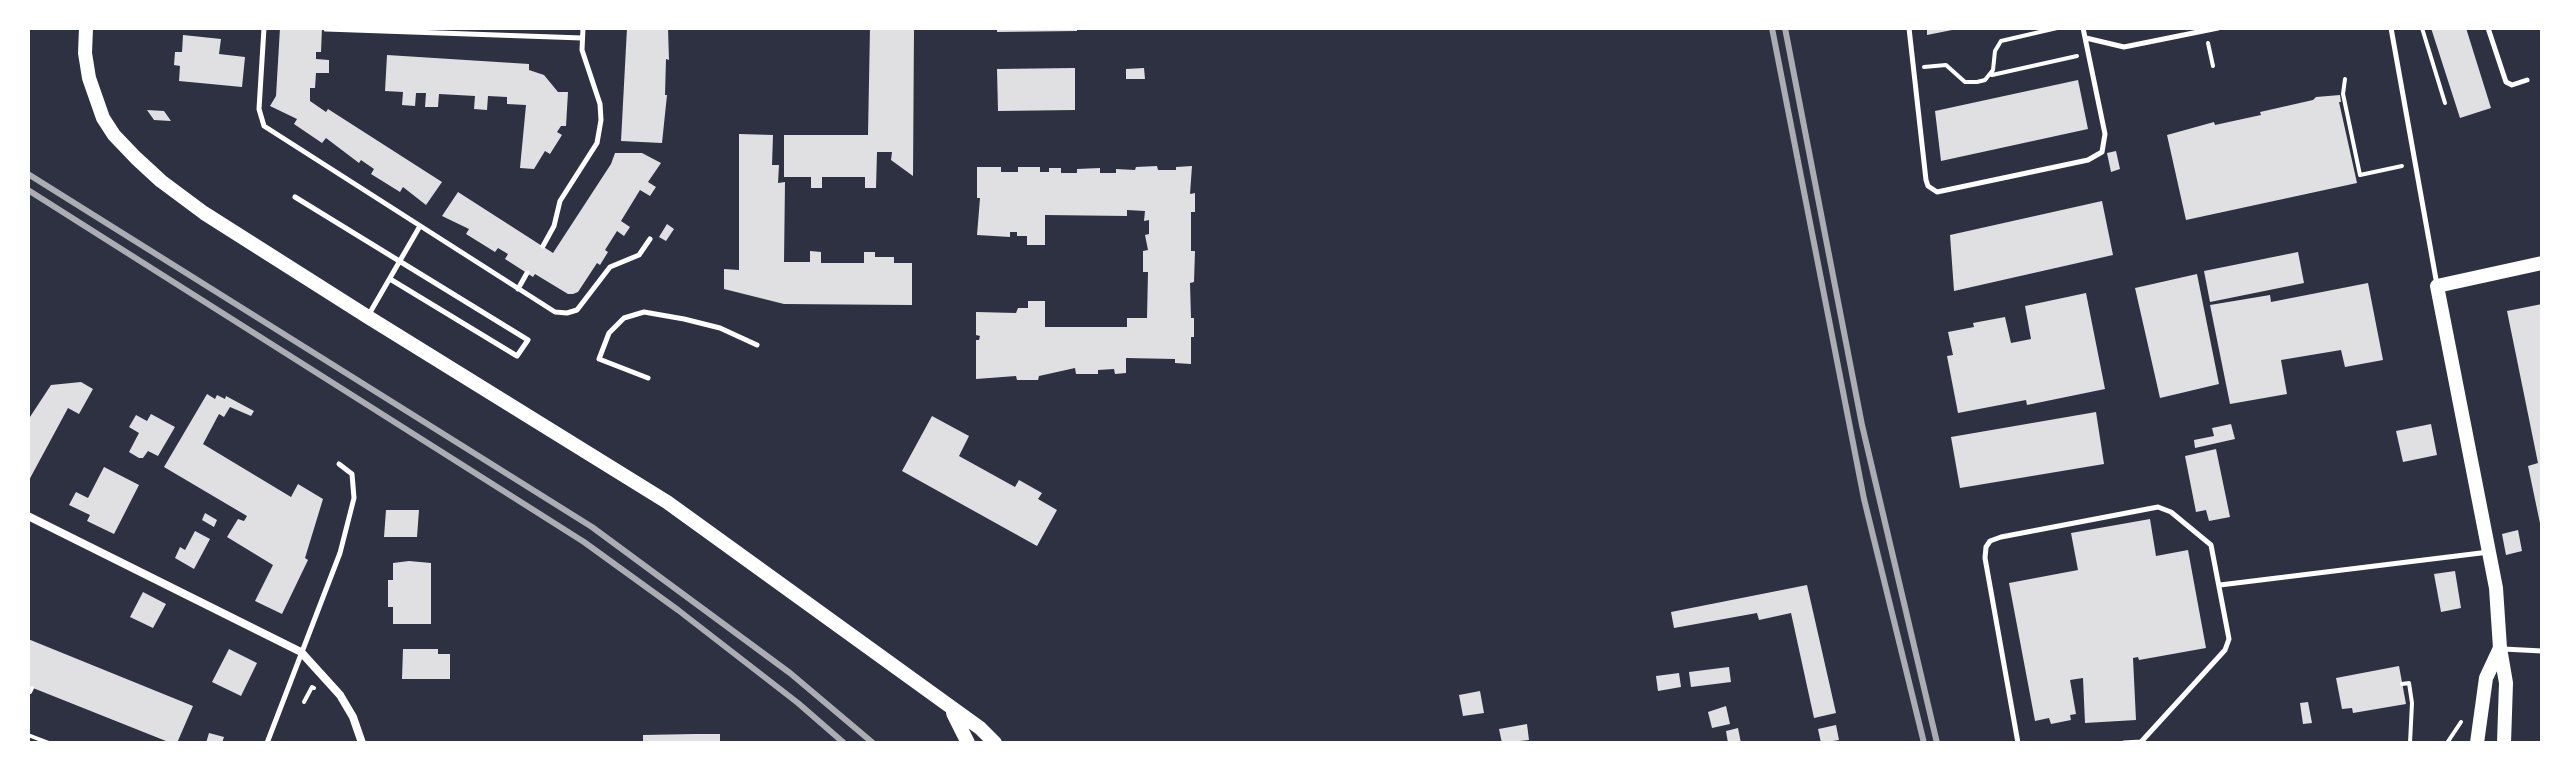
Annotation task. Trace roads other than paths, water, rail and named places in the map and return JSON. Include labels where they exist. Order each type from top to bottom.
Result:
[{"type":"street","points":[[86,28],[85,53],[95,100],[114,135],[136,158],[204,213],[667,502],[980,728],[995,743]]},
{"type":"street","points":[[2504,743],[2506,683],[2500,648],[2500,619],[2490,551],[2437,286],[2542,263]]},
{"type":"street","points":[[28,516],[301,652],[318,667],[340,695],[353,717],[362,743]]},
{"type":"street","points":[[2477,743],[2486,678],[2500,648]]},
{"type":"street","points":[[949,706],[968,743]]},
{"type":"lane","points":[[264,28],[259,109],[264,126],[555,312],[577,310],[610,267],[639,255],[650,239]]},
{"type":"lane","points":[[543,246],[554,226],[560,201],[597,143],[600,104],[582,50],[583,28]]},
{"type":"lane","points":[[1909,28],[1926,180],[1932,190],[1943,192],[2088,160],[2102,152],[2105,134],[2083,28]]},
{"type":"lane","points":[[2085,38],[2124,47],[2218,28]]},
{"type":"lane","points":[[2391,28],[2437,286]]},
{"type":"lane","points":[[2488,28],[2506,82],[2512,85],[2527,80]]},
{"type":"lane","points":[[326,29],[582,38]]},
{"type":"lane","points":[[295,197],[528,340],[517,356],[390,279]]},
{"type":"lane","points":[[368,317],[420,226]]},
{"type":"lane","points":[[518,289],[527,273]]},
{"type":"lane","points":[[648,378],[599,359],[609,333],[624,318],[644,312],[684,319],[720,328],[757,345]]},
{"type":"lane","points":[[267,743],[340,553],[354,498],[352,474],[339,464]]},
{"type":"lane","points":[[2018,743],[1985,558],[1986,547],[1990,541],[2001,537],[2158,507],[2171,512],[2211,545],[2229,633],[2228,644],[2141,743],[2124,743]]},
{"type":"lane","points":[[2220,585],[2490,551]]},
{"type":"lane","points":[[2500,648],[2542,651]]},
{"type":"railway","points":[[1772,28],[1864,499],[1924,743]]},
{"type":"railway","points":[[1785,28],[1862,425],[1937,743]]},
{"type":"railway","points":[[28,174],[592,527],[790,673],[873,743]]},
{"type":"railway","points":[[28,190],[584,542],[678,610],[798,703],[844,743]]}]
